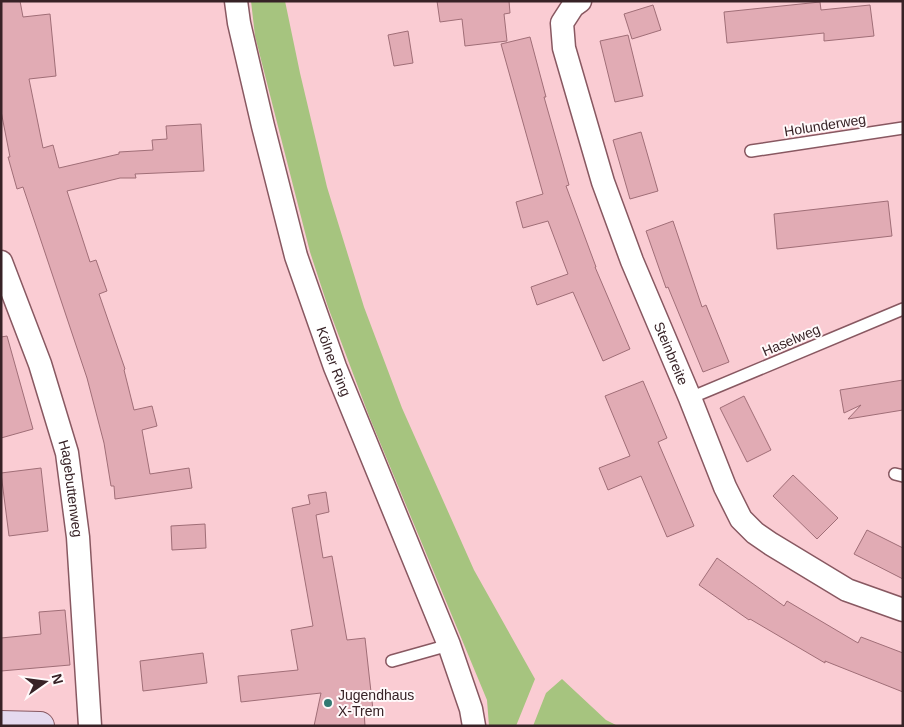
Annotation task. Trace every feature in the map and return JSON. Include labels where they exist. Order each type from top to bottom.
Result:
[{"type":"street","name":"Kölner Ring","points":[[236,1],[239,23],[263,126],[296,256],[335,367],[449,645],[471,720]]},
{"type":"street","name":"Steinbreite","points":[[576,4],[562,24],[564,48],[603,182],[632,261],[741,519],[755,533],[847,590],[903,610]]},
{"type":"street","name":"Hagebuttenweg","points":[[1,262],[40,364],[67,454],[78,537],[90,726]]},
{"type":"street","points":[[1,725],[40,726]]},
{"type":"lane","name":"Holunderweg","points":[[751,151],[903,128]]},
{"type":"lane","name":"Haselweg","points":[[690,398],[903,309]]},
{"type":"lane","points":[[392,661],[449,645]]},
{"type":"green space","points":[[251,1],[285,1],[327,187],[364,307],[402,408],[474,570],[535,679],[516,726],[489,726],[487,700],[369,416],[328,307],[310,252],[255,36]]},
{"type":"green space","points":[[562,679],[606,720],[618,726],[533,726],[546,693]]},
{"type":"building","points":[[1,1],[20,1],[23,17],[50,14],[56,76],[29,79],[43,148],[53,145],[59,168],[119,154],[119,152],[153,150],[152,140],[167,139],[166,126],[201,124],[204,171],[135,174],[136,178],[120,178],[67,191],[90,262],[96,260],[107,291],[99,294],[125,369],[134,410],[152,406],[157,426],[142,430],[150,474],[189,468],[192,488],[115,499],[114,486],[111,486],[104,443],[87,378],[23,187],[17,189],[8,157],[10,157],[1,111]]},
{"type":"building","points":[[437,1],[509,1],[510,13],[504,14],[507,41],[465,46],[462,19],[440,22]]},
{"type":"building","points":[[820,2],[821,10],[870,5],[874,36],[824,41],[824,33],[727,43],[724,12]]},
{"type":"building","points":[[653,5],[661,30],[632,39],[624,14]]},
{"type":"building","points":[[408,31],[413,63],[394,66],[388,35]]},
{"type":"building","points":[[628,35],[643,96],[615,102],[600,41]]},
{"type":"building","points":[[530,37],[546,97],[544,97],[569,185],[566,186],[595,267],[630,349],[603,361],[573,292],[537,305],[531,287],[568,274],[548,221],[523,228],[516,202],[543,194],[501,44]]},
{"type":"building","points":[[641,132],[658,191],[630,199],[613,140]]},
{"type":"building","points":[[888,201],[892,236],[777,249],[774,214]]},
{"type":"building","points":[[673,221],[702,307],[706,305],[729,362],[703,372],[668,287],[666,288],[646,231]]},
{"type":"building","points":[[7,336],[33,429],[1,438],[1,337]]},
{"type":"building","points":[[903,380],[903,410],[848,419],[861,405],[844,413],[840,390]]},
{"type":"building","points":[[643,381],[667,438],[658,442],[694,526],[667,537],[641,476],[608,490],[599,468],[630,456],[605,396]]},
{"type":"building","points":[[744,396],[771,450],[747,462],[720,408]]},
{"type":"building","points":[[41,468],[48,531],[9,536],[1,473]]},
{"type":"building","points":[[793,475],[838,518],[817,539],[773,496]]},
{"type":"building","points":[[326,492],[329,512],[316,515],[323,558],[332,556],[347,640],[365,638],[373,710],[364,711],[365,726],[314,726],[321,693],[241,702],[238,676],[298,670],[291,630],[313,626],[292,508],[310,504],[308,495]]},
{"type":"building","points":[[205,524],[206,548],[172,550],[171,526]]},
{"type":"building","points":[[867,530],[903,548],[903,579],[854,554]]},
{"type":"building","points":[[717,558],[784,606],[787,601],[858,643],[861,637],[903,653],[903,692],[825,661],[825,663],[749,620],[699,585]]},
{"type":"building","points":[[65,610],[70,665],[1,671],[1,638],[41,634],[39,612]]},
{"type":"building","points":[[203,653],[207,683],[143,691],[140,661]]},
{"type":"place","name":"Jugendhaus X-Trem","points":[[328,703]]}]
